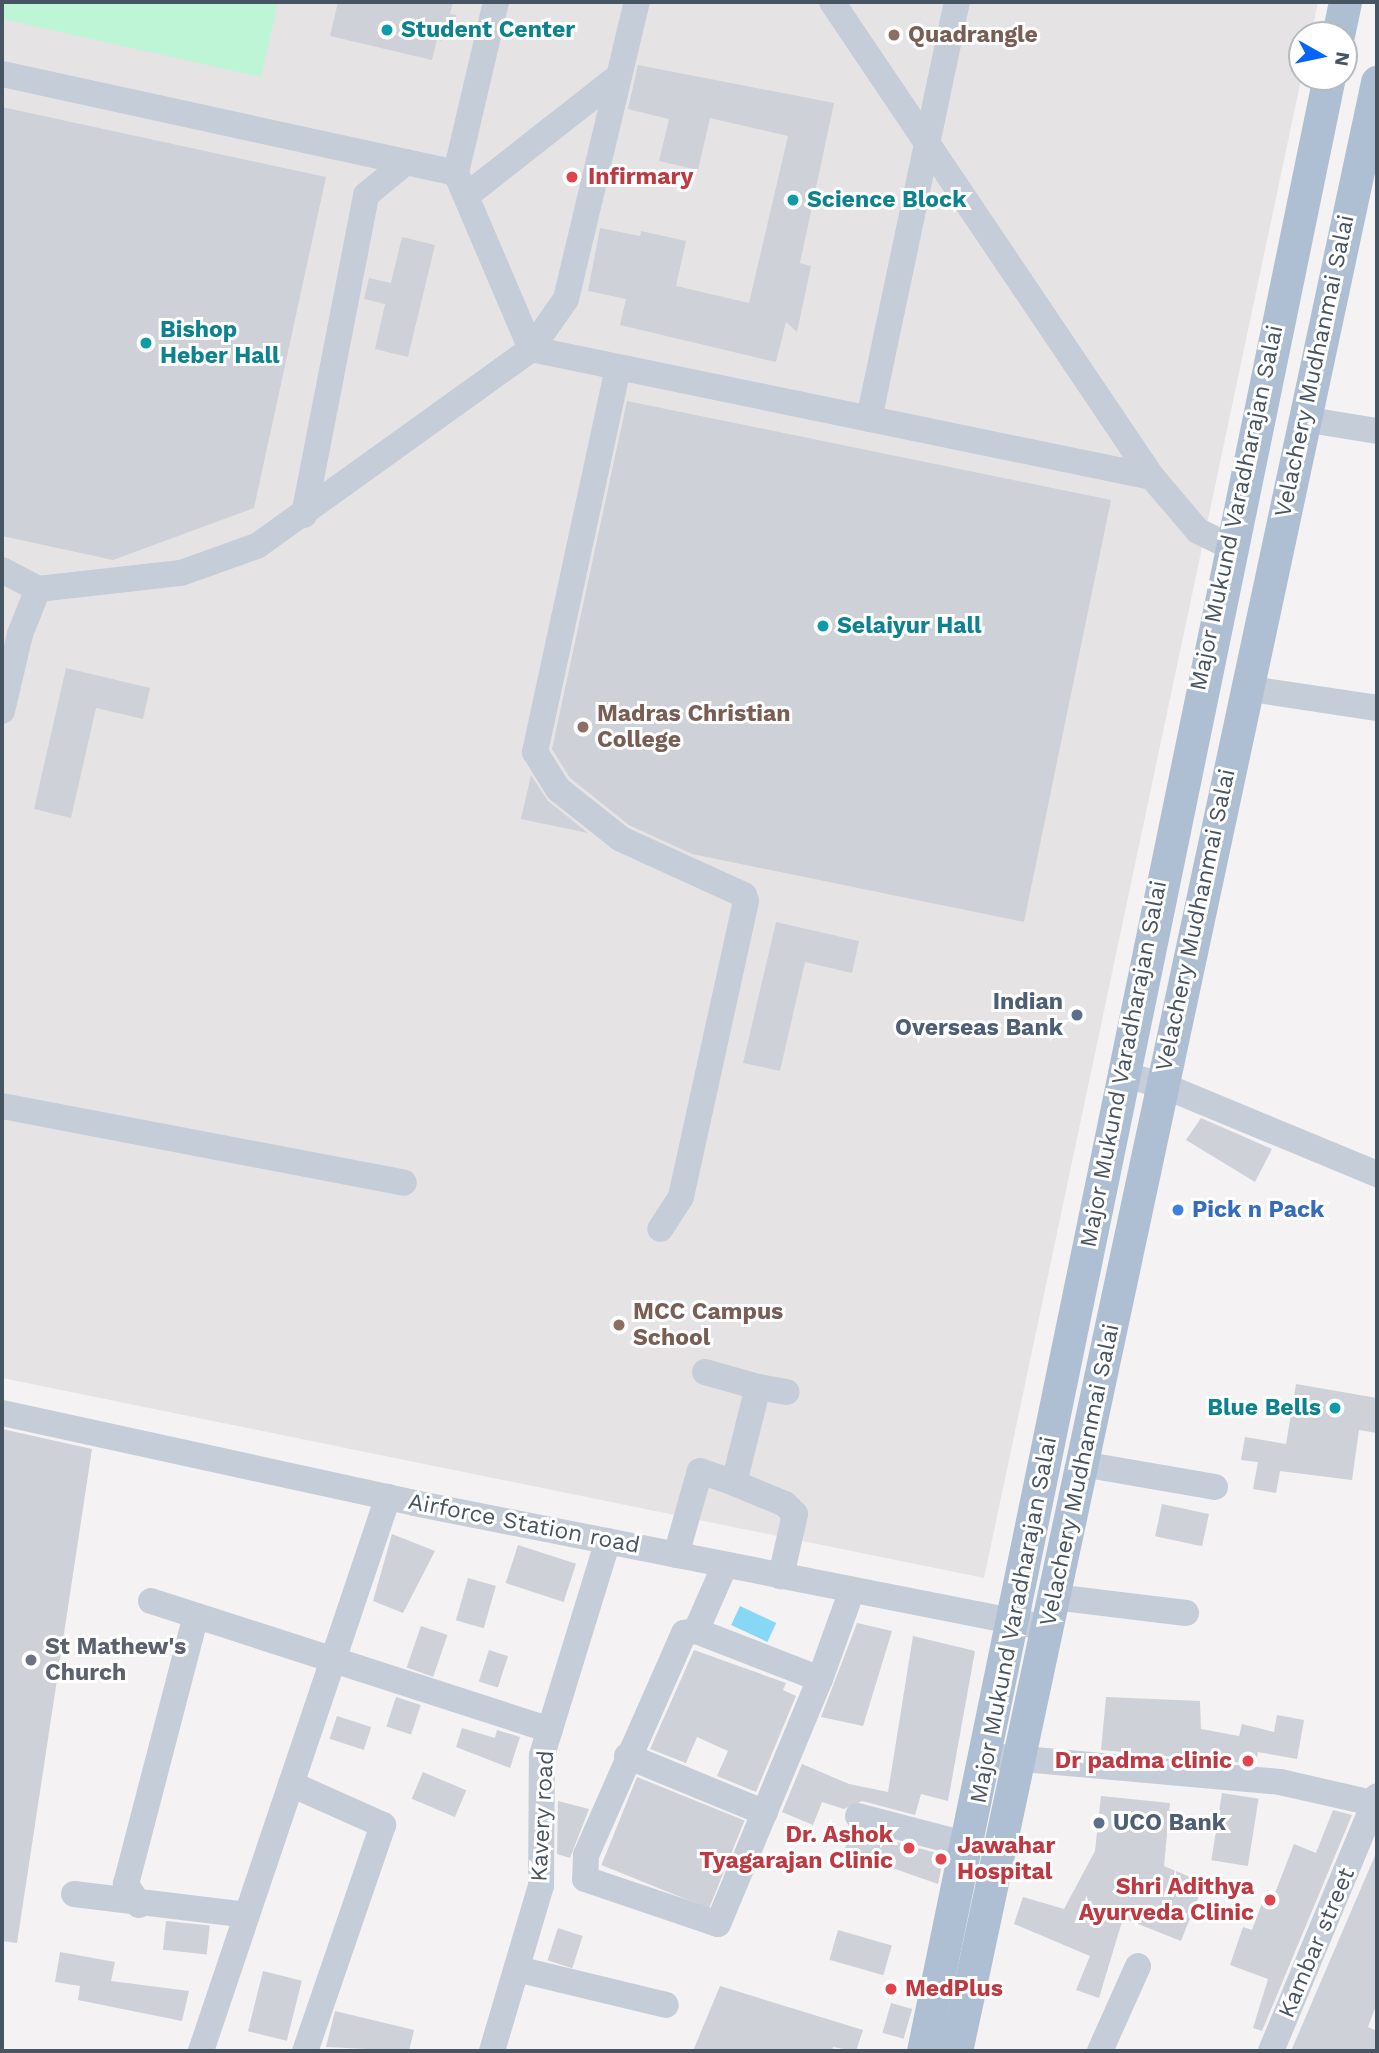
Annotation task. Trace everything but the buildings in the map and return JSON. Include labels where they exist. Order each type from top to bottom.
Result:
[{"type":"main road","points":[[1341,21],[1345,2]]},
{"type":"main road","name":"Velachery Mudhanmai Salai","points":[[1003,1757],[1051,1612],[1245,688],[1377,82]]},
{"type":"main road","name":"Major Mukund Varadharajan Salai","points":[[956,2051],[1003,1757],[1015,1622],[1121,1074],[1228,546],[1326,91]]},
{"type":"main road","name":"Major Mukund Varadharajan Salai","points":[[923,2051],[968,1845],[1003,1757]]},
{"type":"street","points":[[495,2],[461,184],[531,349]]},
{"type":"street","points":[[2,570],[38,589],[181,573],[257,546],[304,515],[531,349],[566,299],[637,2]]},
{"type":"street","points":[[832,2],[1152,477],[1198,531],[1228,546]]},
{"type":"street","points":[[869,419],[957,2]]},
{"type":"street","points":[[2,74],[406,162],[461,184]]},
{"type":"street","points":[[461,184],[619,76]]},
{"type":"street","points":[[304,515],[366,195],[406,162]]},
{"type":"street","points":[[531,349],[1152,477]]},
{"type":"street","points":[[618,368],[536,752],[558,789],[621,839],[744,895],[746,901],[681,1197],[660,1230]]},
{"type":"street","points":[[1303,419],[1377,431]]},
{"type":"street","points":[[2,711],[20,634],[38,589]]},
{"type":"street","points":[[1245,688],[1377,708]]},
{"type":"street","points":[[1121,1074],[1162,1085],[1377,1174]]},
{"type":"street","points":[[2,1106],[404,1183]]},
{"type":"street","points":[[705,1372],[787,1392]]},
{"type":"street","points":[[734,1483],[758,1387]]},
{"type":"street","name":"Airforce Station road","points":[[2,1413],[388,1497],[1015,1622],[1051,1612],[1186,1613]]},
{"type":"street","points":[[1082,1464],[1215,1487]]},
{"type":"street","points":[[676,1555],[700,1471],[734,1483],[795,1514],[780,1576]]},
{"type":"street","points":[[201,2051],[388,1497]]},
{"type":"street","name":"Kavery road","points":[[492,2051],[541,1886],[542,1755],[608,1541]]},
{"type":"street","points":[[696,1631],[725,1564]]},
{"type":"street","points":[[820,1679],[696,1631],[684,1633],[627,1756],[582,1867],[585,1879],[718,1924],[820,1679],[852,1590]]},
{"type":"street","points":[[151,1601],[334,1657],[550,1730]]},
{"type":"street","points":[[139,1905],[126,1884],[196,1616]]},
{"type":"street","points":[[627,1756],[765,1813]]},
{"type":"street","points":[[1003,1757],[1280,1782],[1377,1801]]},
{"type":"street","points":[[291,1784],[383,1825],[305,2051]]},
{"type":"street","name":"Kambar street","points":[[1271,2051],[1377,1801]]},
{"type":"street","points":[[859,1816],[968,1845]]},
{"type":"street","points":[[74,1894],[139,1905],[247,1915]]},
{"type":"street","points":[[1100,2051],[1138,1966]]},
{"type":"street","points":[[517,1969],[666,2005]]},
{"type":"shaded area","name":"Madras Christian College","points":[[2,2],[1318,2],[1314,21],[1288,21],[1288,91],[1299,91],[984,1578],[2,1378]]},
{"type":"green space","points":[[2,2],[278,2],[261,77],[2,19]]},
{"type":"water","points":[[740,1606],[776,1623],[767,1642],[731,1625]]},
{"type":"place","name":"Student Center","points":[[387,30]]},
{"type":"place","name":"Quadrangle","points":[[894,35]]},
{"type":"place","name":"Infirmary","points":[[572,177]]},
{"type":"place","name":"Science Block","points":[[793,200]]},
{"type":"place","name":"Bishop Heber Hall","points":[[146,343]]},
{"type":"place","name":"Selaiyur Hall","points":[[823,626]]},
{"type":"place","name":"Madras Christian College","points":[[583,727]]},
{"type":"place","name":"Indian Overseas Bank","points":[[1077,1015]]},
{"type":"place","name":"Pick n Pack","points":[[1178,1210]]},
{"type":"place","name":"MCC Campus School","points":[[619,1325]]},
{"type":"place","name":"Blue Bells","points":[[1335,1408]]},
{"type":"place","name":"St Mathew's Church","points":[[31,1660]]},
{"type":"place","name":"Dr padma clinic","points":[[1248,1761]]},
{"type":"place","name":"UCO Bank","points":[[1099,1823]]},
{"type":"place","name":"Dr. Ashok Tyagarajan Clinic","points":[[909,1848]]},
{"type":"place","name":"Jawahar Hospital","points":[[941,1859]]},
{"type":"place","name":"Shri Adithya Ayurveda Clinic","points":[[1270,1900]]},
{"type":"place","name":"MedPlus","points":[[891,1989]]}]
